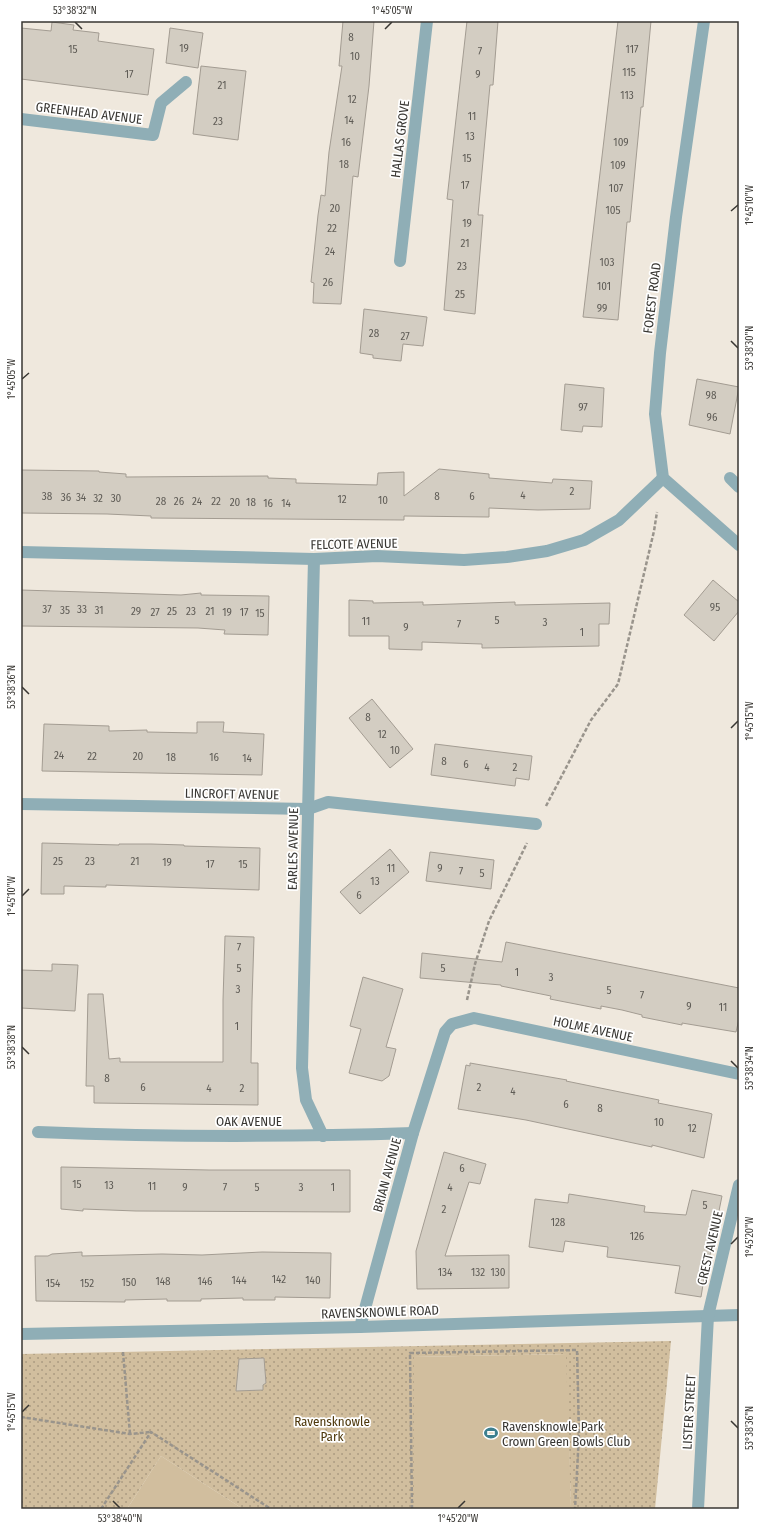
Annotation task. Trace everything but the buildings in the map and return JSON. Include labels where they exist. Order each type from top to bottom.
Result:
[{"type":"street","name":"HALLAS GROVE","points":[[400,261],[428,21]]},
{"type":"street","name":"FOREST ROAD","points":[[663,478],[655,414],[660,353],[676,217],[704,21]]},
{"type":"street","name":"GREENHEAD AVENUE","points":[[21,119],[153,136],[161,103],[186,82]]},
{"type":"street","name":"FELCOTE AVENUE","points":[[21,552],[314,559],[377,556],[464,560],[507,557],[547,551],[584,540],[619,520],[663,478]]},
{"type":"street","points":[[663,478],[739,545]]},
{"type":"street","points":[[730,478],[739,487]]},
{"type":"street","name":"EARLES AVENUE","points":[[314,559],[302,1068],[306,1100],[323,1136]]},
{"type":"street","name":"LINCROFT AVENUE","points":[[21,804],[308,809],[328,802],[536,824]]},
{"type":"street","name":"HOLME AVENUE","points":[[462,1020],[474,1018],[739,1074]]},
{"type":"street","name":"BRIAN AVENUE","points":[[360,1327],[413,1133],[445,1032],[452,1024],[462,1020]]},
{"type":"street","name":"OAK AVENUE","points":[[38,1132],[86,1134],[323,1136],[413,1133]]},
{"type":"street","name":"CREST AVENUE","points":[[708,1316],[739,1185]]},
{"type":"street","name":"RAVENSKNOWLE ROAD","points":[[21,1334],[360,1327],[739,1315]]},
{"type":"street","name":"LISTER STREET","points":[[698,1509],[708,1316]]},
{"type":"path","points":[[462,1020],[475,964],[489,921],[536,824],[591,720],[618,684],[654,531],[658,504],[652,489]]},
{"type":"path","points":[[121,1332],[130,1434]]},
{"type":"path","points":[[412,1509],[410,1353],[577,1350],[579,1434],[575,1509]]},
{"type":"path","points":[[21,1417],[130,1434],[151,1432],[271,1509]]},
{"type":"path","points":[[101,1509],[151,1432]]},
{"type":"green space","name":"Ravensknowle Park","points":[[671,1341],[655,1509],[571,1509],[566,1354],[414,1357],[414,1509],[243,1509],[161,1456],[127,1509],[21,1509],[21,1354]]},
{"type":"green space","name":"Ravensknowle Park Crown Green Bowls Club","points":[[567,1354],[571,1509],[414,1509],[414,1357]]},
{"type":"green space","points":[[161,1456],[243,1509],[127,1509]]},
{"type":"place","name":"Ravensknowle Park Crown Green Bowls Club","points":[[491,1433]]}]
